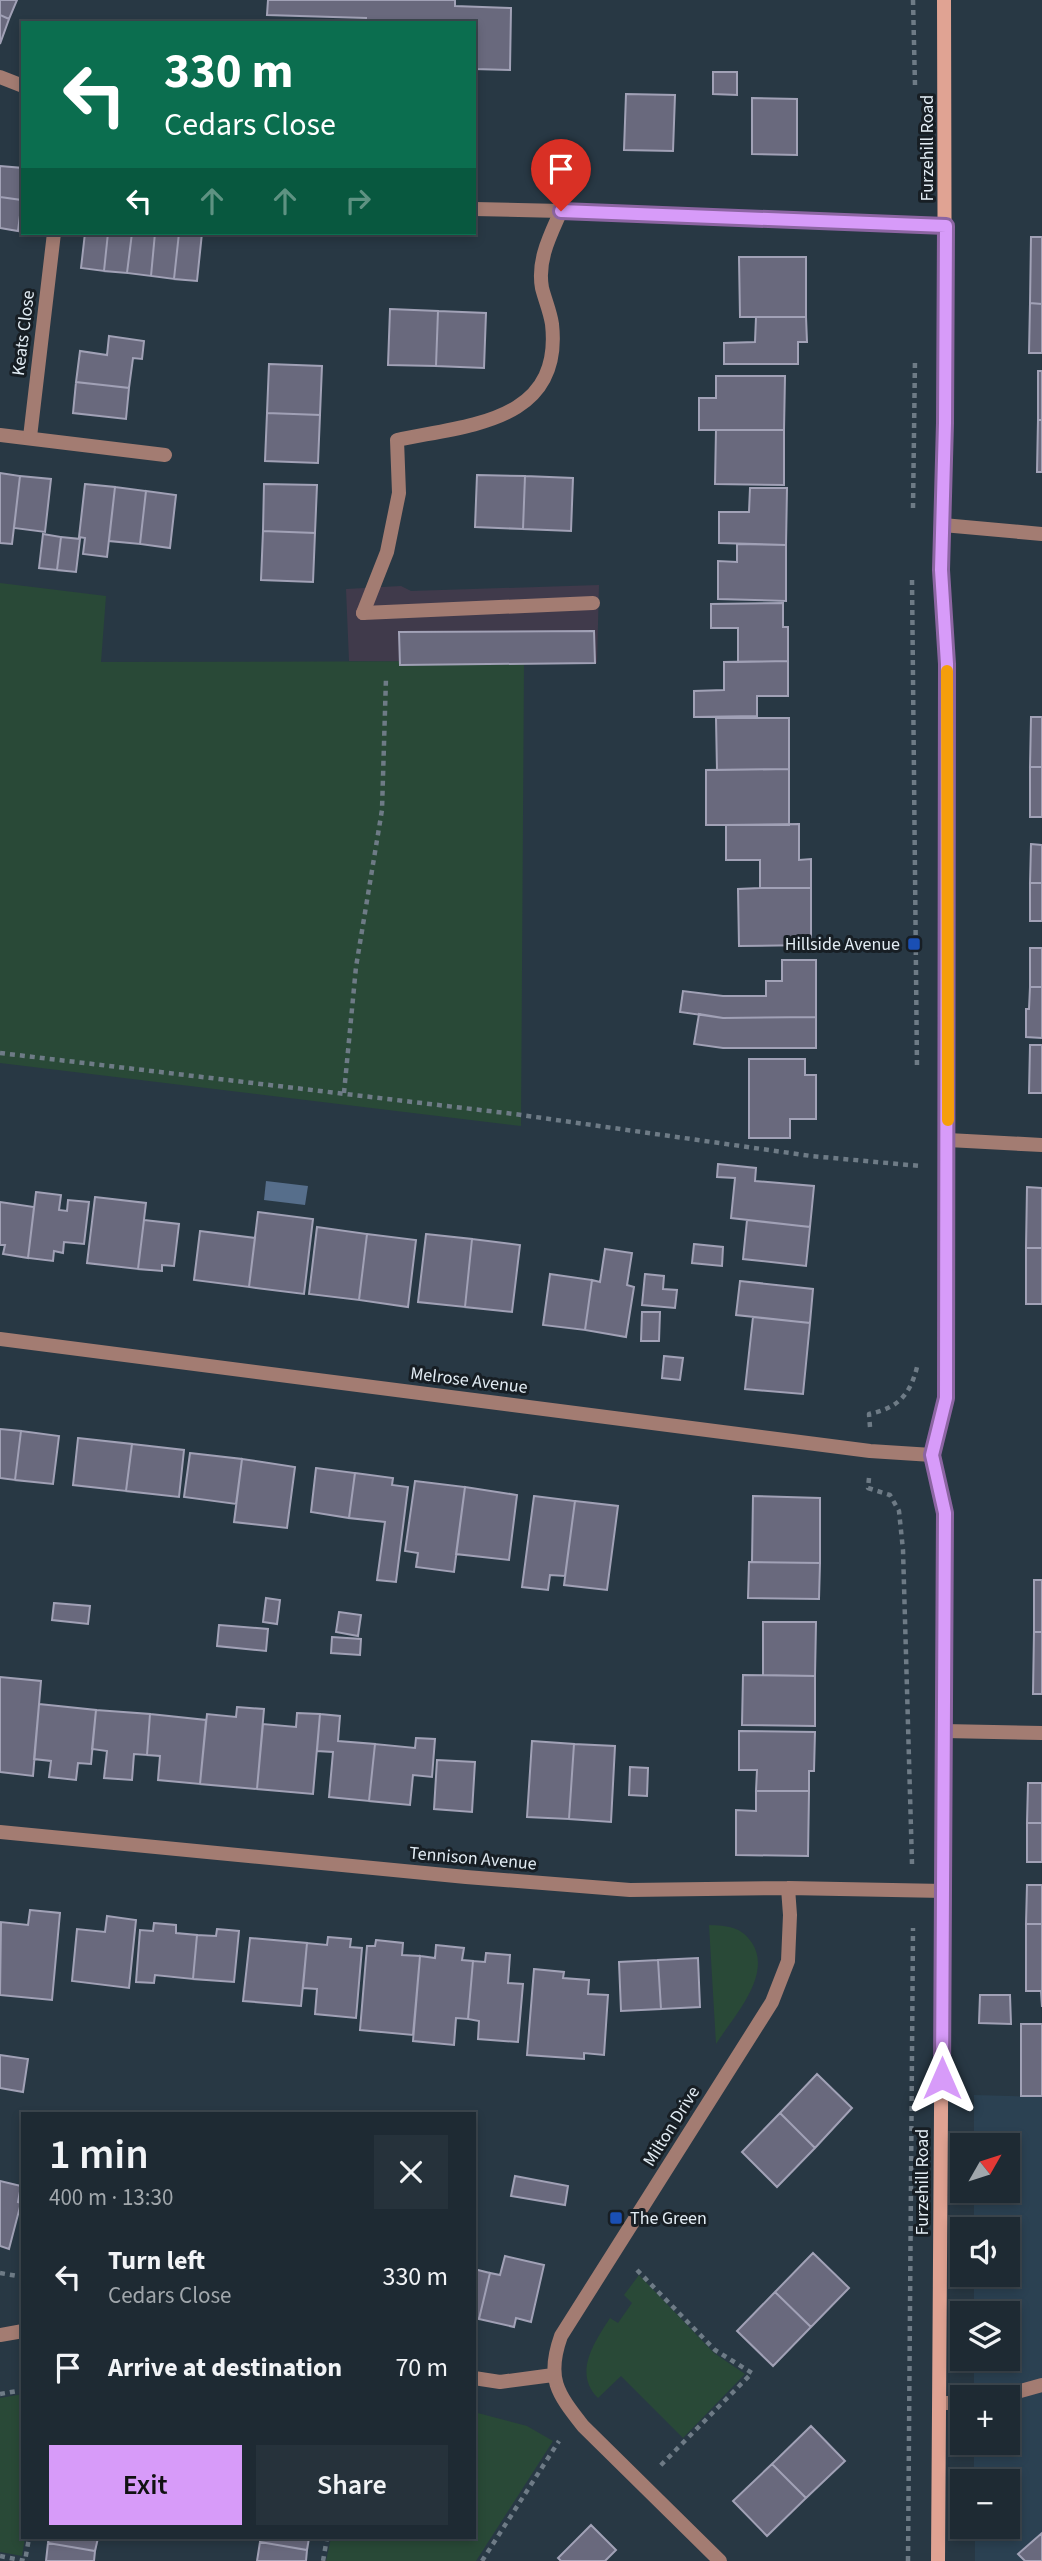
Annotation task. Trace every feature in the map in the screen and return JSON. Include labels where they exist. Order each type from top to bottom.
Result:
[{"type":"street","name":"Furzehill Road","points":[[939,2561],[945,1513],[932,1455],[946,1398],[948,1168],[947,664],[941,570],[946,226],[944,0]]},
{"type":"street","points":[[0,77],[21,85]]},
{"type":"street","points":[[476,209],[946,226]]},
{"type":"street","points":[[561,211],[545,248],[540,269],[552,327],[550,364],[539,388],[519,407],[499,419],[397,440],[399,493],[387,552],[363,613],[593,603]]},
{"type":"street","name":"Keats Close","points":[[30,437],[54,235]]},
{"type":"street","points":[[0,435],[165,455]]},
{"type":"street","points":[[943,525],[1042,534]]},
{"type":"street","points":[[948,1140],[1042,1145]]},
{"type":"street","name":"Melrose Avenue","points":[[0,1339],[870,1451],[932,1455]]},
{"type":"street","points":[[944,1731],[1042,1733]]},
{"type":"street","name":"Tennison Avenue","points":[[0,1832],[630,1890],[788,1888],[944,1891]]},
{"type":"street","name":"Milton Drive","points":[[553,2375],[555,2353],[561,2336],[772,2002],[788,1961],[788,1888]]},
{"type":"street","points":[[0,2335],[21,2331]]},
{"type":"street","points":[[476,2378],[500,2382],[553,2375],[564,2402],[583,2426],[720,2561]]},
{"type":"street","points":[[1020,2393],[1042,2385]]},
{"type":"street","points":[[940,2403],[950,2403]]},
{"type":"path","points":[[913,513],[916,346]]},
{"type":"path","points":[[912,569],[917,1070]]},
{"type":"path","points":[[344,1093],[356,967],[382,810],[386,678]]},
{"type":"path","points":[[0,1053],[514,1114],[811,1157],[948,1168]]},
{"type":"path","points":[[918,1152],[918,1178]]},
{"type":"path","points":[[869,1414],[889,1410],[907,1395],[918,1366],[918,1353]]},
{"type":"path","points":[[868,1488],[890,1495],[899,1511],[903,1550],[913,1892],[908,2561]]},
{"type":"path","points":[[637,2270],[715,2350],[752,2373],[658,2468]]},
{"type":"path","points":[[0,2273],[21,2277]]},
{"type":"path","points":[[0,2394],[21,2390]]},
{"type":"path","points":[[482,2561],[559,2441]]},
{"type":"path","points":[[0,2556],[25,2561],[29,2539]]},
{"type":"path","points":[[323,2561],[327,2539]]},
{"type":"shaded area","points":[[599,585],[597,663],[349,661],[346,589],[401,586],[411,591]]},
{"type":"shaded area","points":[[266,1181],[308,1186],[305,1205],[264,1200]]},
{"type":"shaded area","points":[[974,2095],[1042,2097],[1042,2561],[975,2561],[975,2539],[1020,2539],[1020,2469],[974,2469],[974,2455],[1020,2455],[1020,2385],[974,2385],[974,2371],[1020,2371],[1020,2301],[974,2301],[974,2287],[1020,2287],[1020,2217],[974,2217],[974,2203],[1020,2203],[1020,2133],[974,2133]]},
{"type":"green space","points":[[0,583],[106,596],[101,662],[524,661],[521,1126],[0,1063]]},
{"type":"green space","points":[[709,1925],[738,1930],[748,1937],[757,1955],[758,1968],[748,1995],[716,2044]]},
{"type":"green space","points":[[639,2275],[714,2353],[745,2374],[683,2438],[621,2376],[598,2398],[587,2378],[589,2358],[598,2338],[610,2318],[618,2323],[632,2303],[624,2295]]},
{"type":"green space","points":[[21,2394],[21,2539],[25,2539],[22,2556],[0,2552],[0,2398]]},
{"type":"green space","points":[[476,2413],[527,2426],[553,2441],[476,2561],[326,2561],[331,2539],[476,2539]]},
{"type":"building","points":[[0,0],[17,0],[9,19],[0,15]]},
{"type":"building","points":[[268,0],[455,0],[455,6],[511,8],[510,70],[476,69],[476,21],[366,21],[366,18],[267,15]]},
{"type":"building","points":[[0,15],[9,19],[0,44]]},
{"type":"building","points":[[713,72],[737,72],[737,95],[713,94]]},
{"type":"building","points":[[626,94],[675,95],[673,151],[624,150]]},
{"type":"building","points":[[752,98],[797,99],[797,155],[752,154]]},
{"type":"building","points":[[0,166],[21,168],[21,200],[0,197]]},
{"type":"building","points":[[0,197],[21,200],[18,231],[0,228]]},
{"type":"building","points":[[85,235],[108,235],[104,271],[81,268]]},
{"type":"building","points":[[108,235],[132,235],[127,273],[104,271]]},
{"type":"building","points":[[132,235],[155,235],[151,276],[127,273]]},
{"type":"building","points":[[155,235],[179,235],[174,279],[151,276]]},
{"type":"building","points":[[179,235],[202,235],[197,281],[174,279]]},
{"type":"building","points":[[1031,237],[1042,237],[1042,304],[1030,303]]},
{"type":"building","points":[[739,257],[806,257],[806,317],[740,317]]},
{"type":"building","points":[[1030,303],[1042,304],[1042,353],[1029,353]]},
{"type":"building","points":[[390,309],[438,311],[436,366],[388,365]]},
{"type":"building","points":[[438,311],[486,313],[484,368],[436,366]]},
{"type":"building","points":[[756,317],[806,317],[807,342],[798,342],[798,364],[724,364],[724,343],[755,342]]},
{"type":"building","points":[[109,336],[144,341],[142,359],[133,358],[129,388],[76,382],[80,351],[107,355]]},
{"type":"building","points":[[269,364],[322,366],[320,415],[267,413]]},
{"type":"building","points":[[1038,371],[1042,371],[1042,420],[1038,420]]},
{"type":"building","points":[[716,376],[785,376],[784,430],[699,430],[699,398],[716,398]]},
{"type":"building","points":[[76,382],[129,388],[126,419],[73,413]]},
{"type":"building","points":[[267,413],[320,415],[318,463],[265,461]]},
{"type":"building","points":[[1038,420],[1042,420],[1042,472],[1037,472]]},
{"type":"building","points":[[716,430],[784,430],[784,485],[715,484]]},
{"type":"building","points":[[0,473],[20,476],[12,544],[0,543]]},
{"type":"building","points":[[477,475],[525,476],[523,529],[475,527]]},
{"type":"building","points":[[20,476],[51,479],[45,532],[14,528]]},
{"type":"building","points":[[525,476],[573,478],[571,531],[523,529]]},
{"type":"building","points":[[85,484],[115,487],[107,557],[83,554],[85,538],[79,537]]},
{"type":"building","points":[[264,484],[317,485],[315,533],[263,531]]},
{"type":"building","points":[[115,487],[146,491],[140,544],[109,541]]},
{"type":"building","points":[[750,488],[787,488],[786,545],[719,543],[719,512],[749,512]]},
{"type":"building","points":[[146,491],[176,495],[170,548],[140,544]]},
{"type":"building","points":[[263,531],[315,533],[313,582],[261,580]]},
{"type":"building","points":[[43,534],[61,537],[57,570],[39,568]]},
{"type":"building","points":[[61,537],[80,539],[76,572],[57,570]]},
{"type":"building","points":[[737,544],[786,545],[786,601],[718,599],[718,561],[737,562]]},
{"type":"building","points":[[783,603],[783,627],[788,627],[788,661],[738,662],[738,628],[711,628],[711,604]]},
{"type":"building","points":[[594,631],[595,663],[400,665],[399,632]]},
{"type":"building","points":[[788,661],[788,696],[757,696],[757,716],[694,717],[694,691],[724,690],[724,662]]},
{"type":"building","points":[[1031,717],[1042,717],[1042,767],[1030,767]]},
{"type":"building","points":[[716,718],[789,718],[789,769],[717,770]]},
{"type":"building","points":[[1030,767],[1042,767],[1042,817],[1030,817]]},
{"type":"building","points":[[789,769],[789,825],[706,825],[706,770]]},
{"type":"building","points":[[799,824],[799,860],[811,859],[811,888],[760,888],[760,860],[726,860],[726,825]]},
{"type":"building","points":[[1031,844],[1042,845],[1042,883],[1030,883]]},
{"type":"building","points":[[1030,883],[1042,883],[1042,921],[1030,921]]},
{"type":"building","points":[[811,888],[811,945],[739,946],[738,889]]},
{"type":"building","points":[[1030,948],[1042,948],[1042,987],[1030,987]]},
{"type":"building","points":[[782,960],[816,960],[816,1017],[723,1018],[680,1012],[683,991],[723,996],[766,996],[766,981],[782,981]]},
{"type":"building","points":[[1030,987],[1042,987],[1042,1038],[1026,1037],[1026,1009],[1029,1009]]},
{"type":"building","points":[[699,1014],[723,1018],[816,1017],[816,1048],[723,1048],[694,1044]]},
{"type":"building","points":[[1030,1045],[1042,1045],[1042,1093],[1029,1093]]},
{"type":"building","points":[[749,1059],[805,1059],[805,1075],[816,1075],[816,1119],[790,1119],[790,1138],[749,1138]]},
{"type":"building","points":[[718,1164],[756,1168],[755,1181],[814,1186],[810,1227],[731,1218],[735,1178],[717,1177]]},
{"type":"building","points":[[1027,1187],[1042,1188],[1042,1248],[1026,1248]]},
{"type":"building","points":[[36,1192],[61,1195],[59,1210],[67,1211],[68,1200],[89,1202],[84,1244],[64,1242],[63,1253],[54,1251],[53,1261],[28,1258]]},
{"type":"building","points":[[95,1197],[146,1203],[138,1269],[87,1263]]},
{"type":"building","points":[[0,1202],[34,1207],[28,1258],[3,1254],[5,1245],[0,1245]]},
{"type":"building","points":[[258,1212],[313,1219],[304,1294],[249,1287]]},
{"type":"building","points":[[144,1220],[179,1224],[174,1266],[162,1265],[162,1271],[138,1269]]},
{"type":"building","points":[[747,1220],[810,1227],[806,1266],[743,1259]]},
{"type":"building","points":[[317,1227],[367,1234],[359,1300],[309,1294]]},
{"type":"building","points":[[200,1231],[255,1238],[249,1287],[194,1280]]},
{"type":"building","points":[[367,1234],[416,1240],[408,1307],[359,1300]]},
{"type":"building","points":[[426,1234],[472,1239],[465,1307],[418,1302]]},
{"type":"building","points":[[472,1239],[520,1245],[512,1312],[465,1307]]},
{"type":"building","points":[[694,1244],[723,1247],[722,1266],[692,1263]]},
{"type":"building","points":[[1026,1248],[1042,1248],[1042,1304],[1026,1304]]},
{"type":"building","points":[[605,1249],[632,1253],[627,1285],[634,1287],[626,1337],[585,1330],[592,1280],[600,1282]]},
{"type":"building","points":[[550,1274],[592,1280],[585,1330],[543,1325]]},
{"type":"building","points":[[645,1274],[664,1276],[663,1289],[677,1290],[675,1308],[642,1305]]},
{"type":"building","points":[[740,1281],[813,1289],[810,1323],[736,1315]]},
{"type":"building","points":[[642,1312],[660,1312],[659,1341],[641,1341]]},
{"type":"building","points":[[753,1317],[810,1323],[803,1394],[745,1389]]},
{"type":"building","points":[[664,1356],[683,1358],[680,1380],[662,1378]]},
{"type":"building","points":[[0,1429],[21,1431],[15,1480],[0,1478]]},
{"type":"building","points":[[21,1431],[59,1436],[53,1484],[15,1480]]},
{"type":"building","points":[[78,1438],[132,1444],[126,1491],[73,1485]]},
{"type":"building","points":[[132,1444],[184,1450],[179,1497],[126,1491]]},
{"type":"building","points":[[190,1453],[242,1459],[236,1504],[184,1497]]},
{"type":"building","points":[[242,1459],[295,1467],[287,1528],[234,1522]]},
{"type":"building","points":[[316,1468],[355,1473],[349,1518],[311,1512]]},
{"type":"building","points":[[355,1473],[393,1478],[392,1485],[408,1487],[396,1582],[377,1580],[385,1522],[349,1518]]},
{"type":"building","points":[[415,1481],[465,1487],[454,1572],[416,1567],[418,1553],[405,1551]]},
{"type":"building","points":[[465,1487],[517,1495],[509,1560],[456,1554]]},
{"type":"building","points":[[534,1496],[575,1501],[565,1576],[550,1575],[548,1590],[522,1587]]},
{"type":"building","points":[[753,1496],[820,1498],[820,1563],[752,1562]]},
{"type":"building","points":[[575,1501],[618,1506],[607,1590],[564,1585]]},
{"type":"building","points":[[749,1562],[820,1563],[819,1599],[748,1598]]},
{"type":"building","points":[[1034,1580],[1042,1580],[1042,1632],[1034,1632]]},
{"type":"building","points":[[266,1598],[280,1600],[277,1624],[263,1622]]},
{"type":"building","points":[[54,1603],[90,1606],[88,1624],[52,1620]]},
{"type":"building","points":[[339,1612],[361,1615],[358,1636],[336,1632]]},
{"type":"building","points":[[763,1622],[816,1622],[815,1676],[763,1675]]},
{"type":"building","points":[[219,1625],[268,1629],[266,1651],[217,1646]]},
{"type":"building","points":[[1034,1632],[1042,1632],[1042,1694],[1033,1694]]},
{"type":"building","points":[[332,1637],[361,1639],[360,1655],[331,1653]]},
{"type":"building","points":[[743,1675],[815,1676],[815,1726],[742,1725]]},
{"type":"building","points":[[0,1677],[41,1681],[33,1776],[0,1772]]},
{"type":"building","points":[[39,1704],[96,1710],[91,1764],[78,1763],[76,1780],[49,1777],[51,1761],[34,1759]]},
{"type":"building","points":[[237,1707],[264,1709],[257,1789],[200,1784],[207,1714],[236,1717]]},
{"type":"building","points":[[96,1710],[150,1714],[147,1755],[134,1754],[132,1780],[104,1778],[107,1751],[92,1749]]},
{"type":"building","points":[[297,1713],[320,1714],[313,1794],[257,1789],[263,1724],[296,1727]]},
{"type":"building","points":[[150,1714],[206,1720],[200,1784],[158,1780],[160,1756],[147,1755]]},
{"type":"building","points":[[320,1714],[340,1716],[338,1741],[375,1744],[369,1801],[329,1797],[333,1752],[317,1751]]},
{"type":"building","points":[[739,1731],[815,1732],[814,1771],[809,1771],[809,1791],[756,1791],[757,1770],[739,1770]]},
{"type":"building","points":[[416,1738],[435,1739],[432,1777],[413,1775],[410,1805],[369,1801],[375,1744],[415,1748]]},
{"type":"building","points":[[532,1741],[574,1744],[569,1819],[527,1817]]},
{"type":"building","points":[[574,1744],[615,1746],[611,1822],[569,1819]]},
{"type":"building","points":[[437,1760],[475,1762],[472,1812],[434,1809]]},
{"type":"building","points":[[630,1767],[648,1768],[647,1796],[629,1795]]},
{"type":"building","points":[[1028,1783],[1042,1783],[1042,1823],[1027,1823]]},
{"type":"building","points":[[756,1791],[809,1791],[808,1856],[736,1855],[736,1810],[756,1811]]},
{"type":"building","points":[[1027,1823],[1042,1823],[1042,1862],[1027,1862]]},
{"type":"building","points":[[1027,1885],[1042,1885],[1042,1924],[1026,1924]]},
{"type":"building","points":[[30,1910],[60,1913],[52,2000],[0,1995],[1,1922],[28,1925]]},
{"type":"building","points":[[107,1916],[136,1920],[129,1988],[72,1981],[77,1929],[105,1932]]},
{"type":"building","points":[[154,1923],[176,1925],[176,1933],[197,1935],[193,1979],[155,1975],[154,1983],[136,1982],[140,1930],[153,1931]]},
{"type":"building","points":[[1026,1924],[1042,1924],[1042,2007],[1041,1991],[1026,1991]]},
{"type":"building","points":[[217,1929],[239,1931],[234,1982],[193,1979],[197,1935],[216,1936]]},
{"type":"building","points":[[328,1937],[351,1939],[350,1947],[362,1948],[356,2018],[315,2014],[317,1989],[303,1988],[307,1943],[327,1945]]},
{"type":"building","points":[[250,1938],[307,1943],[301,2006],[243,2001]]},
{"type":"building","points":[[376,1940],[403,1943],[402,1955],[420,1956],[413,2035],[360,2030],[367,1946],[375,1946]]},
{"type":"building","points":[[436,1945],[464,1948],[462,1960],[473,1961],[468,2019],[456,2018],[454,2045],[413,2041],[420,1956],[435,1958]]},
{"type":"building","points":[[486,1953],[510,1955],[508,1983],[523,1984],[518,2042],[478,2039],[479,2021],[468,2019],[473,1961],[485,1962]]},
{"type":"building","points":[[698,1958],[700,2007],[661,2009],[658,1960]]},
{"type":"building","points":[[658,1960],[661,2009],[621,2011],[619,1962]]},
{"type":"building","points":[[534,1969],[564,1972],[563,1978],[589,1980],[588,1994],[608,1995],[604,2055],[584,2053],[584,2059],[527,2055]]},
{"type":"building","points":[[980,1995],[1010,1995],[1011,2024],[979,2023]]},
{"type":"building","points":[[1021,2024],[1042,2024],[1042,2096],[1021,2096]]},
{"type":"building","points":[[0,2055],[28,2059],[23,2092],[0,2088]]},
{"type":"building","points":[[817,2074],[852,2108],[815,2148],[780,2113]]},
{"type":"building","points":[[780,2113],[815,2148],[777,2187],[742,2152]]},
{"type":"building","points":[[515,2176],[568,2186],[565,2205],[511,2196]]},
{"type":"building","points":[[0,2181],[21,2186],[18,2202],[21,2203],[9,2249],[0,2246]]},
{"type":"building","points":[[813,2253],[849,2288],[811,2327],[775,2292]]},
{"type":"building","points":[[505,2256],[544,2265],[531,2322],[516,2318],[514,2327],[479,2319],[490,2273],[500,2275]]},
{"type":"building","points":[[476,2270],[490,2273],[479,2319],[476,2318]]},
{"type":"building","points":[[775,2292],[811,2327],[773,2366],[737,2331]]},
{"type":"building","points":[[811,2426],[845,2461],[806,2498],[772,2464]]},
{"type":"building","points":[[772,2464],[806,2498],[767,2536],[733,2501]]},
{"type":"building","points":[[591,2525],[616,2550],[605,2561],[561,2561],[558,2558]]},
{"type":"building","points":[[1042,2533],[1042,2561],[1025,2561],[1018,2554]]},
{"type":"building","points":[[49,2539],[98,2539],[95,2551],[48,2543]]},
{"type":"building","points":[[261,2539],[309,2539],[307,2550],[260,2542]]},
{"type":"building","points":[[260,2542],[307,2550],[306,2561],[257,2561]]},
{"type":"building","points":[[48,2543],[95,2551],[94,2561],[46,2561]]},
{"type":"slow traffic","points":[[947,671],[948,1120]]},
{"type":"place","name":"Hillside Avenue","points":[[914,944]]},
{"type":"place","name":"The Green","points":[[616,2218]]},
{"type":"route","points":[[561,211],[946,226],[941,570],[947,664],[946,1398],[932,1455],[945,1513],[942,2078]]}]
